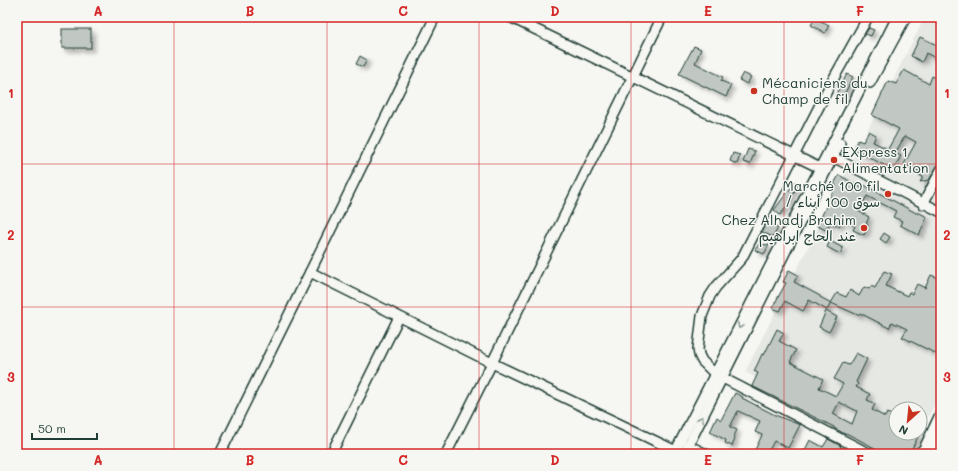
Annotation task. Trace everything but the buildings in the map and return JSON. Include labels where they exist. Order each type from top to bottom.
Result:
[{"type":"main road","points":[[922,452],[941,416]]},
{"type":"main road","points":[[941,435],[939,445],[941,454]]},
{"type":"main road","points":[[922,452],[933,449],[941,454]]},
{"type":"street","points":[[220,454],[435,17]]},
{"type":"street","points":[[510,17],[632,78],[820,168]]},
{"type":"street","points":[[446,454],[662,17]]},
{"type":"street","points":[[868,17],[830,85],[742,258],[716,287],[710,296],[702,316],[698,349],[702,361],[719,375],[870,454]]},
{"type":"street","points":[[678,453],[688,445],[719,375],[820,168],[897,17]]},
{"type":"street","points":[[678,453],[906,17]]},
{"type":"street","points":[[833,157],[941,212]]},
{"type":"street","points":[[924,204],[941,170]]},
{"type":"street","points":[[310,272],[492,363],[678,453]]},
{"type":"street","points":[[331,454],[399,317]]},
{"type":"street","points":[[688,445],[706,454]]},
{"type":"shaded area","name":"Marché 100 fil / سوق 100 أبناء","points":[[925,17],[941,17],[941,392],[928,417],[928,401],[888,401],[888,441],[916,441],[909,454],[897,454],[745,372]]},
{"type":"place","name":"Mécaniciens du Champ de fil","points":[[754,91]]},
{"type":"place","name":"EXpress 1 Alimentation","points":[[834,160]]},
{"type":"place","name":"Marché 100 fil / سوق 100 أبناء","points":[[888,194]]},
{"type":"place","name":"Chez Alhadj Brahim عند الحاج ابراهيم","points":[[864,228]]}]
